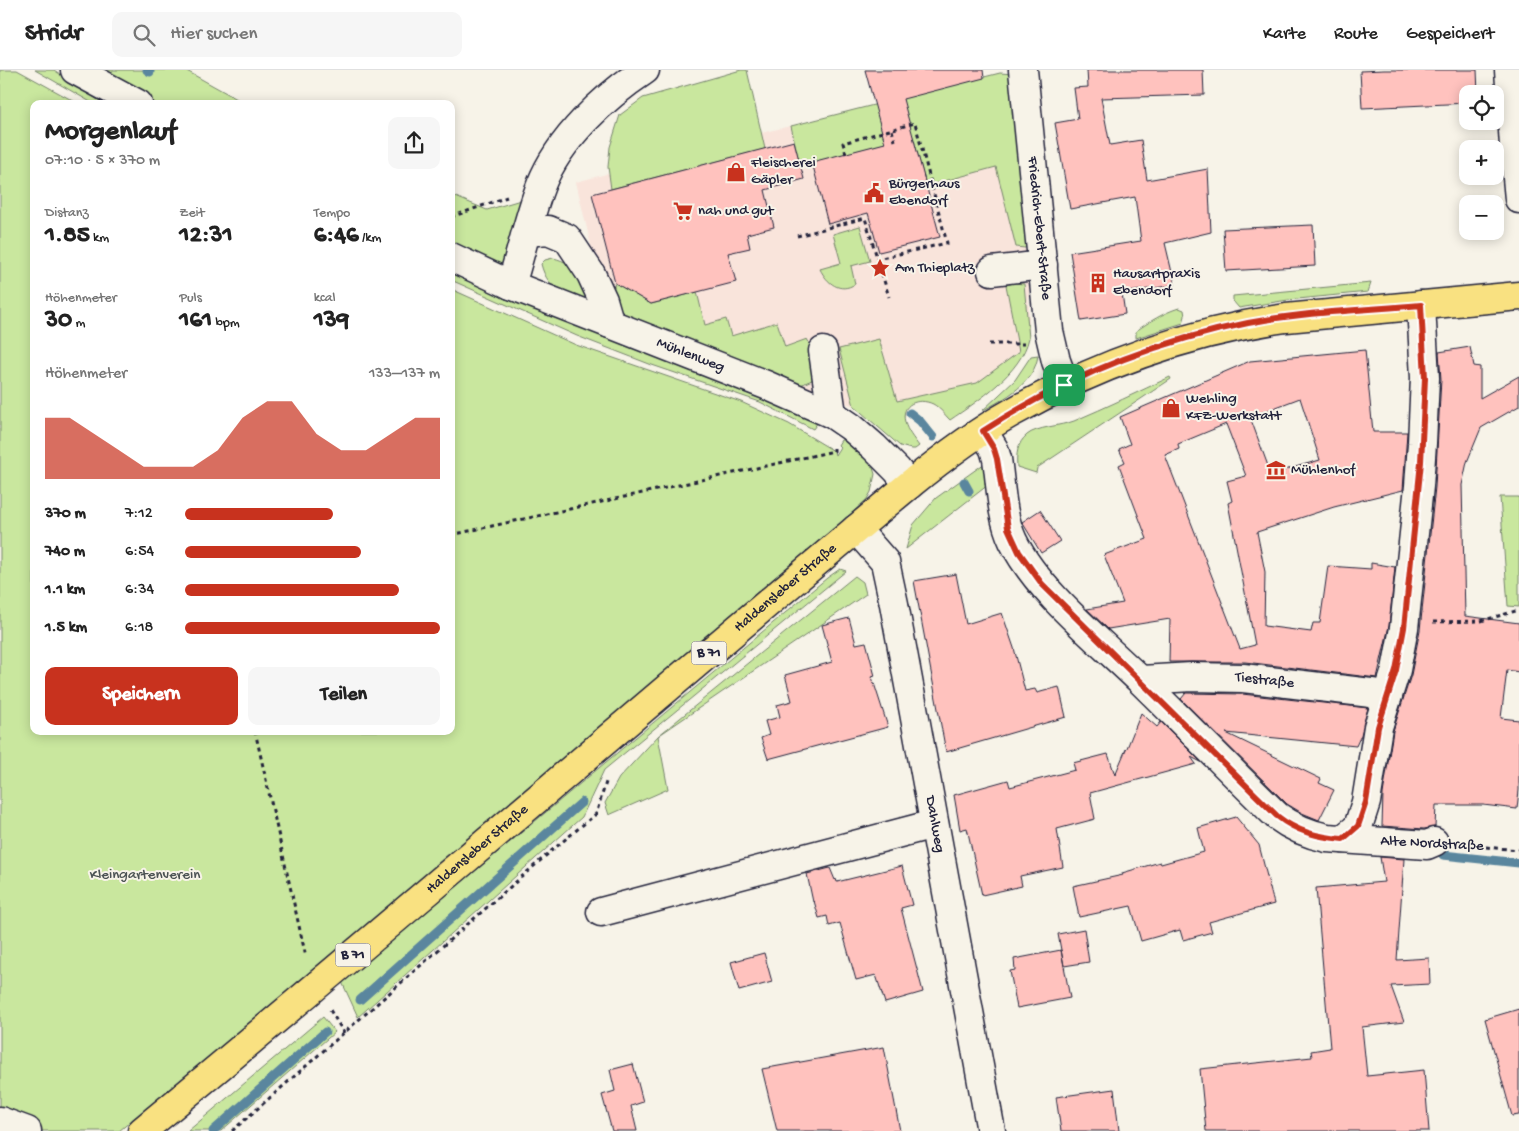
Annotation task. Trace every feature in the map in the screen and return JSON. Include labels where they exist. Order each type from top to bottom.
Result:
[{"type":"main road","name":"Haldensleber Straße","points":[[142,1131],[314,988],[856,529],[918,478],[974,437],[1011,413],[1064,385],[1123,360],[1150,350],[1248,323],[1519,296]]},
{"type":"street","points":[[75,70],[131,100]]},
{"type":"street","points":[[511,285],[541,184],[565,144],[582,122],[604,101],[645,70]]},
{"type":"street","name":"Friedrich-Ebert-Straße","points":[[1024,70],[1051,342],[1064,385]]},
{"type":"street","points":[[1509,70],[1519,199]]},
{"type":"street","points":[[527,232],[548,230],[568,238],[592,274],[603,300],[610,324]]},
{"type":"street","name":"Mühlenweg","points":[[455,259],[511,285],[766,385],[832,414],[851,427],[897,470],[918,478]]},
{"type":"street","points":[[992,271],[1043,265]]},
{"type":"street","points":[[1343,839],[1358,826],[1369,790],[1378,727],[1396,670],[1405,623],[1422,452],[1425,378],[1421,305]]},
{"type":"street","points":[[823,351],[832,414]]},
{"type":"street","name":"Alte Nordstraße","points":[[974,437],[994,449],[1008,528],[1019,552],[1034,573],[1058,600],[1284,821],[1312,835],[1427,845],[1434,842]]},
{"type":"street","name":"Dahlweg","points":[[856,529],[885,562],[991,1131]]},
{"type":"street","name":"Tiestraße","points":[[1141,680],[1192,677],[1243,678],[1388,695]]},
{"type":"street","points":[[601,912],[934,824]]},
{"type":"street","points":[[0,1121],[27,1131]]},
{"type":"path","points":[[846,154],[842,143],[915,123],[947,243],[877,259]]},
{"type":"path","points":[[892,130],[895,141]]},
{"type":"path","points":[[455,215],[541,184]]},
{"type":"path","points":[[797,236],[865,218],[869,215]]},
{"type":"path","points":[[865,218],[888,297]]},
{"type":"path","points":[[989,344],[1024,343],[1032,348]]},
{"type":"path","points":[[455,534],[834,451]]},
{"type":"path","points":[[1405,623],[1481,621],[1519,610]]},
{"type":"path","points":[[256,735],[304,948]]},
{"type":"path","points":[[232,1131],[550,852],[596,814],[604,783],[611,772]]},
{"type":"path","name":"Alte Nordstraße","points":[[1434,842],[1519,850]]},
{"type":"shaded area","points":[[1000,73],[1013,108],[1029,239],[1029,338],[1017,363],[998,383],[982,398],[950,420],[936,406],[930,403],[917,401],[907,406],[904,421],[908,431],[919,446],[915,449],[900,446],[854,406],[784,383],[697,349],[599,280],[576,182]]},
{"type":"green space","name":"Kleingartenverein","points":[[0,70],[17,70],[72,100],[30,100],[30,735],[455,735],[455,291],[576,345],[741,402],[789,424],[834,451],[835,455],[840,447],[838,445],[841,440],[845,440],[865,456],[872,465],[875,474],[871,492],[867,499],[850,515],[327,959],[119,1131],[40,1131],[0,1117]]},
{"type":"green space","points":[[35,70],[54,70],[98,100],[87,100]]},
{"type":"green space","points":[[92,70],[185,70],[239,100],[149,100]]},
{"type":"green space","points":[[741,70],[747,70],[765,149],[611,189],[608,167],[610,147],[620,115],[643,98]]},
{"type":"green space","points":[[1000,73],[1013,74],[1029,246],[1025,248],[1016,247],[996,167],[926,186],[913,136],[800,166],[791,126]]},
{"type":"green space","points":[[455,197],[487,210],[524,199],[503,266],[455,250]]},
{"type":"green space","points":[[860,226],[870,261],[851,266],[855,284],[844,288],[834,286],[826,279],[820,269],[841,263],[833,234]]},
{"type":"green space","points":[[553,258],[568,264],[578,274],[591,302],[560,291],[549,281],[541,264],[545,260]]},
{"type":"green space","points":[[455,267],[678,360],[818,422],[813,429],[760,402],[652,365],[577,336],[455,282]]},
{"type":"green space","points":[[615,283],[651,304],[697,292],[705,325],[726,319],[731,336],[777,322],[785,347],[807,339],[815,359],[815,370],[812,380],[796,387],[620,315],[610,300]]},
{"type":"green space","points":[[1014,283],[1024,284],[1029,338],[1024,351],[1017,363],[997,385],[950,420],[937,407],[927,402],[916,402],[908,407],[904,416],[905,422],[909,432],[919,446],[911,449],[900,446],[854,406],[839,349],[879,339],[897,401],[977,383],[1019,352],[1006,285]]},
{"type":"green space","points":[[1371,283],[1368,292],[1288,300],[1239,308],[1233,301],[1233,296]]},
{"type":"green space","points":[[1179,308],[1184,310],[1183,323],[1136,338],[1136,331],[1162,315]]},
{"type":"green space","points":[[1038,355],[1036,365],[1025,382],[1009,395],[982,411],[1015,380],[1031,356]]},
{"type":"green space","points":[[1170,377],[1171,379],[1037,468],[1036,473],[1017,467],[1019,445],[1031,432],[1074,421]]},
{"type":"green space","points":[[985,463],[988,485],[906,549],[913,525],[936,498]]},
{"type":"green space","points":[[1500,497],[1519,497],[1519,607],[1508,606]]},
{"type":"green space","points":[[840,569],[846,571],[604,770],[582,817],[358,1017],[342,982]]},
{"type":"green space","points":[[855,576],[863,582],[866,594],[658,736]]},
{"type":"green space","points":[[658,736],[668,789],[609,815],[605,803],[619,778]]},
{"type":"green space","points":[[323,1017],[335,1032],[221,1131],[188,1131]]},
{"type":"building","name":"Bürgerhaus Ebendorf","points":[[865,70],[983,70],[984,78],[903,99],[940,237],[879,252],[868,213],[828,224],[812,162],[885,143]]},
{"type":"building","points":[[1087,70],[1203,70],[1204,95],[1101,98],[1110,145],[1141,140],[1147,180],[1208,169],[1211,232],[1165,243],[1175,285],[1122,293],[1125,314],[1081,321],[1070,252],[1141,241],[1135,197],[1070,209],[1055,123],[1078,119],[1074,88],[1088,87]]},
{"type":"building","points":[[1477,70],[1478,85],[1459,85],[1459,103],[1362,108],[1360,71]]},
{"type":"building","name":"nah und gut","points":[[794,141],[804,179],[765,190],[774,227],[747,234],[750,248],[728,253],[736,282],[651,304],[615,283],[592,194]]},
{"type":"building","points":[[1313,225],[1315,266],[1226,271],[1223,229]]},
{"type":"building","points":[[1470,347],[1474,366],[1480,367],[1480,398],[1519,376],[1519,406],[1481,428],[1467,462],[1462,485],[1465,616],[1519,623],[1519,672],[1507,670],[1501,718],[1519,720],[1519,790],[1517,809],[1483,805],[1436,805],[1435,827],[1424,829],[1382,826],[1383,794],[1393,731],[1411,675],[1420,630],[1435,487],[1441,379],[1439,352]]},
{"type":"building","points":[[1365,350],[1373,432],[1407,432],[1403,490],[1334,507],[1257,532],[1265,572],[1264,626],[1311,632],[1313,623],[1320,623],[1328,566],[1371,569],[1371,563],[1395,567],[1389,626],[1377,678],[1245,662],[1169,662],[1170,619],[1108,629],[1087,609],[1123,603],[1104,555],[1147,539],[1119,465],[1125,462],[1119,449],[1130,444],[1120,417],[1250,361]],"holes":[[[1300,398],[1320,460],[1271,474],[1250,417]],[[1226,424],[1246,476],[1227,481],[1232,501],[1228,503],[1255,645],[1240,649],[1165,455],[1179,449],[1178,444]]]},
{"type":"building","points":[[1040,510],[1060,541],[1041,553],[1022,522]]},
{"type":"building","points":[[956,574],[966,624],[1002,613],[1014,648],[1025,691],[1035,689],[1037,693],[1059,687],[1066,717],[946,752],[914,581]]},
{"type":"building","points":[[849,618],[856,644],[866,642],[875,676],[872,677],[888,727],[768,759],[761,738],[769,735],[765,721],[780,717],[777,705],[792,701],[785,675],[832,662],[822,625]]},
{"type":"building","points":[[1186,693],[1242,694],[1368,708],[1356,746],[1226,733],[1321,779],[1319,783],[1334,790],[1319,820],[1287,804],[1181,699]]},
{"type":"building","points":[[1141,713],[1157,727],[1161,722],[1201,762],[1191,757],[1196,764],[1090,793],[1095,819],[1057,829],[1063,867],[1020,876],[1022,886],[982,895],[967,828],[960,830],[954,795],[1008,780],[1010,787],[1075,770],[1073,763],[1108,754],[1115,775]]},
{"type":"building","points":[[1236,817],[1259,845],[1274,904],[1209,922],[1212,932],[1183,940],[1180,930],[1141,941],[1131,906],[1079,917],[1073,886],[1123,875],[1122,873],[1160,862],[1161,864],[1204,852],[1198,828]]},
{"type":"building","points":[[1380,857],[1404,859],[1397,960],[1429,958],[1430,984],[1391,986],[1404,1022],[1362,1027],[1367,1076],[1424,1070],[1429,1131],[1206,1131],[1200,1069],[1312,1057],[1311,1051],[1330,1048],[1316,888],[1384,882]]},
{"type":"building","points":[[902,866],[912,905],[901,908],[923,992],[885,1003],[876,975],[856,980],[840,923],[829,926],[827,916],[819,918],[813,902],[807,874],[830,868],[837,882]]},
{"type":"building","points":[[1084,929],[1089,962],[1064,966],[1058,934]]},
{"type":"building","points":[[1061,950],[1070,998],[1017,1008],[1010,971],[1015,970],[1014,959]]},
{"type":"building","points":[[764,953],[772,982],[739,991],[731,962]]},
{"type":"building","points":[[1519,1009],[1519,1115],[1512,1116],[1485,1019]]},
{"type":"building","points":[[884,1047],[900,1131],[777,1131],[762,1069]]},
{"type":"building","points":[[633,1064],[643,1102],[631,1106],[637,1131],[612,1131],[602,1095],[615,1091],[610,1070]]},
{"type":"building","points":[[1114,1089],[1119,1131],[1061,1131],[1056,1097]]},
{"type":"waterway","points":[[910,413],[920,421],[933,437]]},
{"type":"waterway","points":[[964,482],[969,491]]},
{"type":"waterway","points":[[360,1000],[582,802]]},
{"type":"waterway","points":[[1443,855],[1519,863]]},
{"type":"waterway","points":[[213,1131],[325,1032]]},
{"type":"place","name":"Fleischerei Gäpler","points":[[736,172]]},
{"type":"place","name":"Bürgerhaus Ebendorf","points":[[874,193]]},
{"type":"place","name":"nah und gut","points":[[683,211]]},
{"type":"place","name":"Am Thieplatz","points":[[880,268]]},
{"type":"place","name":"Hausartpraxis Ebendorf","points":[[1098,283]]},
{"type":"place","name":"Wehling KFZ-Werkstatt","points":[[1171,408]]},
{"type":"place","name":"Mühlenhof","points":[[1276,470]]},
{"type":"route","points":[[1421,305],[1425,378],[1421,462],[1404,628],[1396,670],[1378,727],[1366,802],[1358,826],[1343,839],[1312,835],[1290,826],[1277,816],[1042,584],[1019,552],[1008,528],[1002,502],[997,459],[994,449],[983,431],[1011,413],[1064,385],[1150,350],[1248,323],[1421,305]]}]
